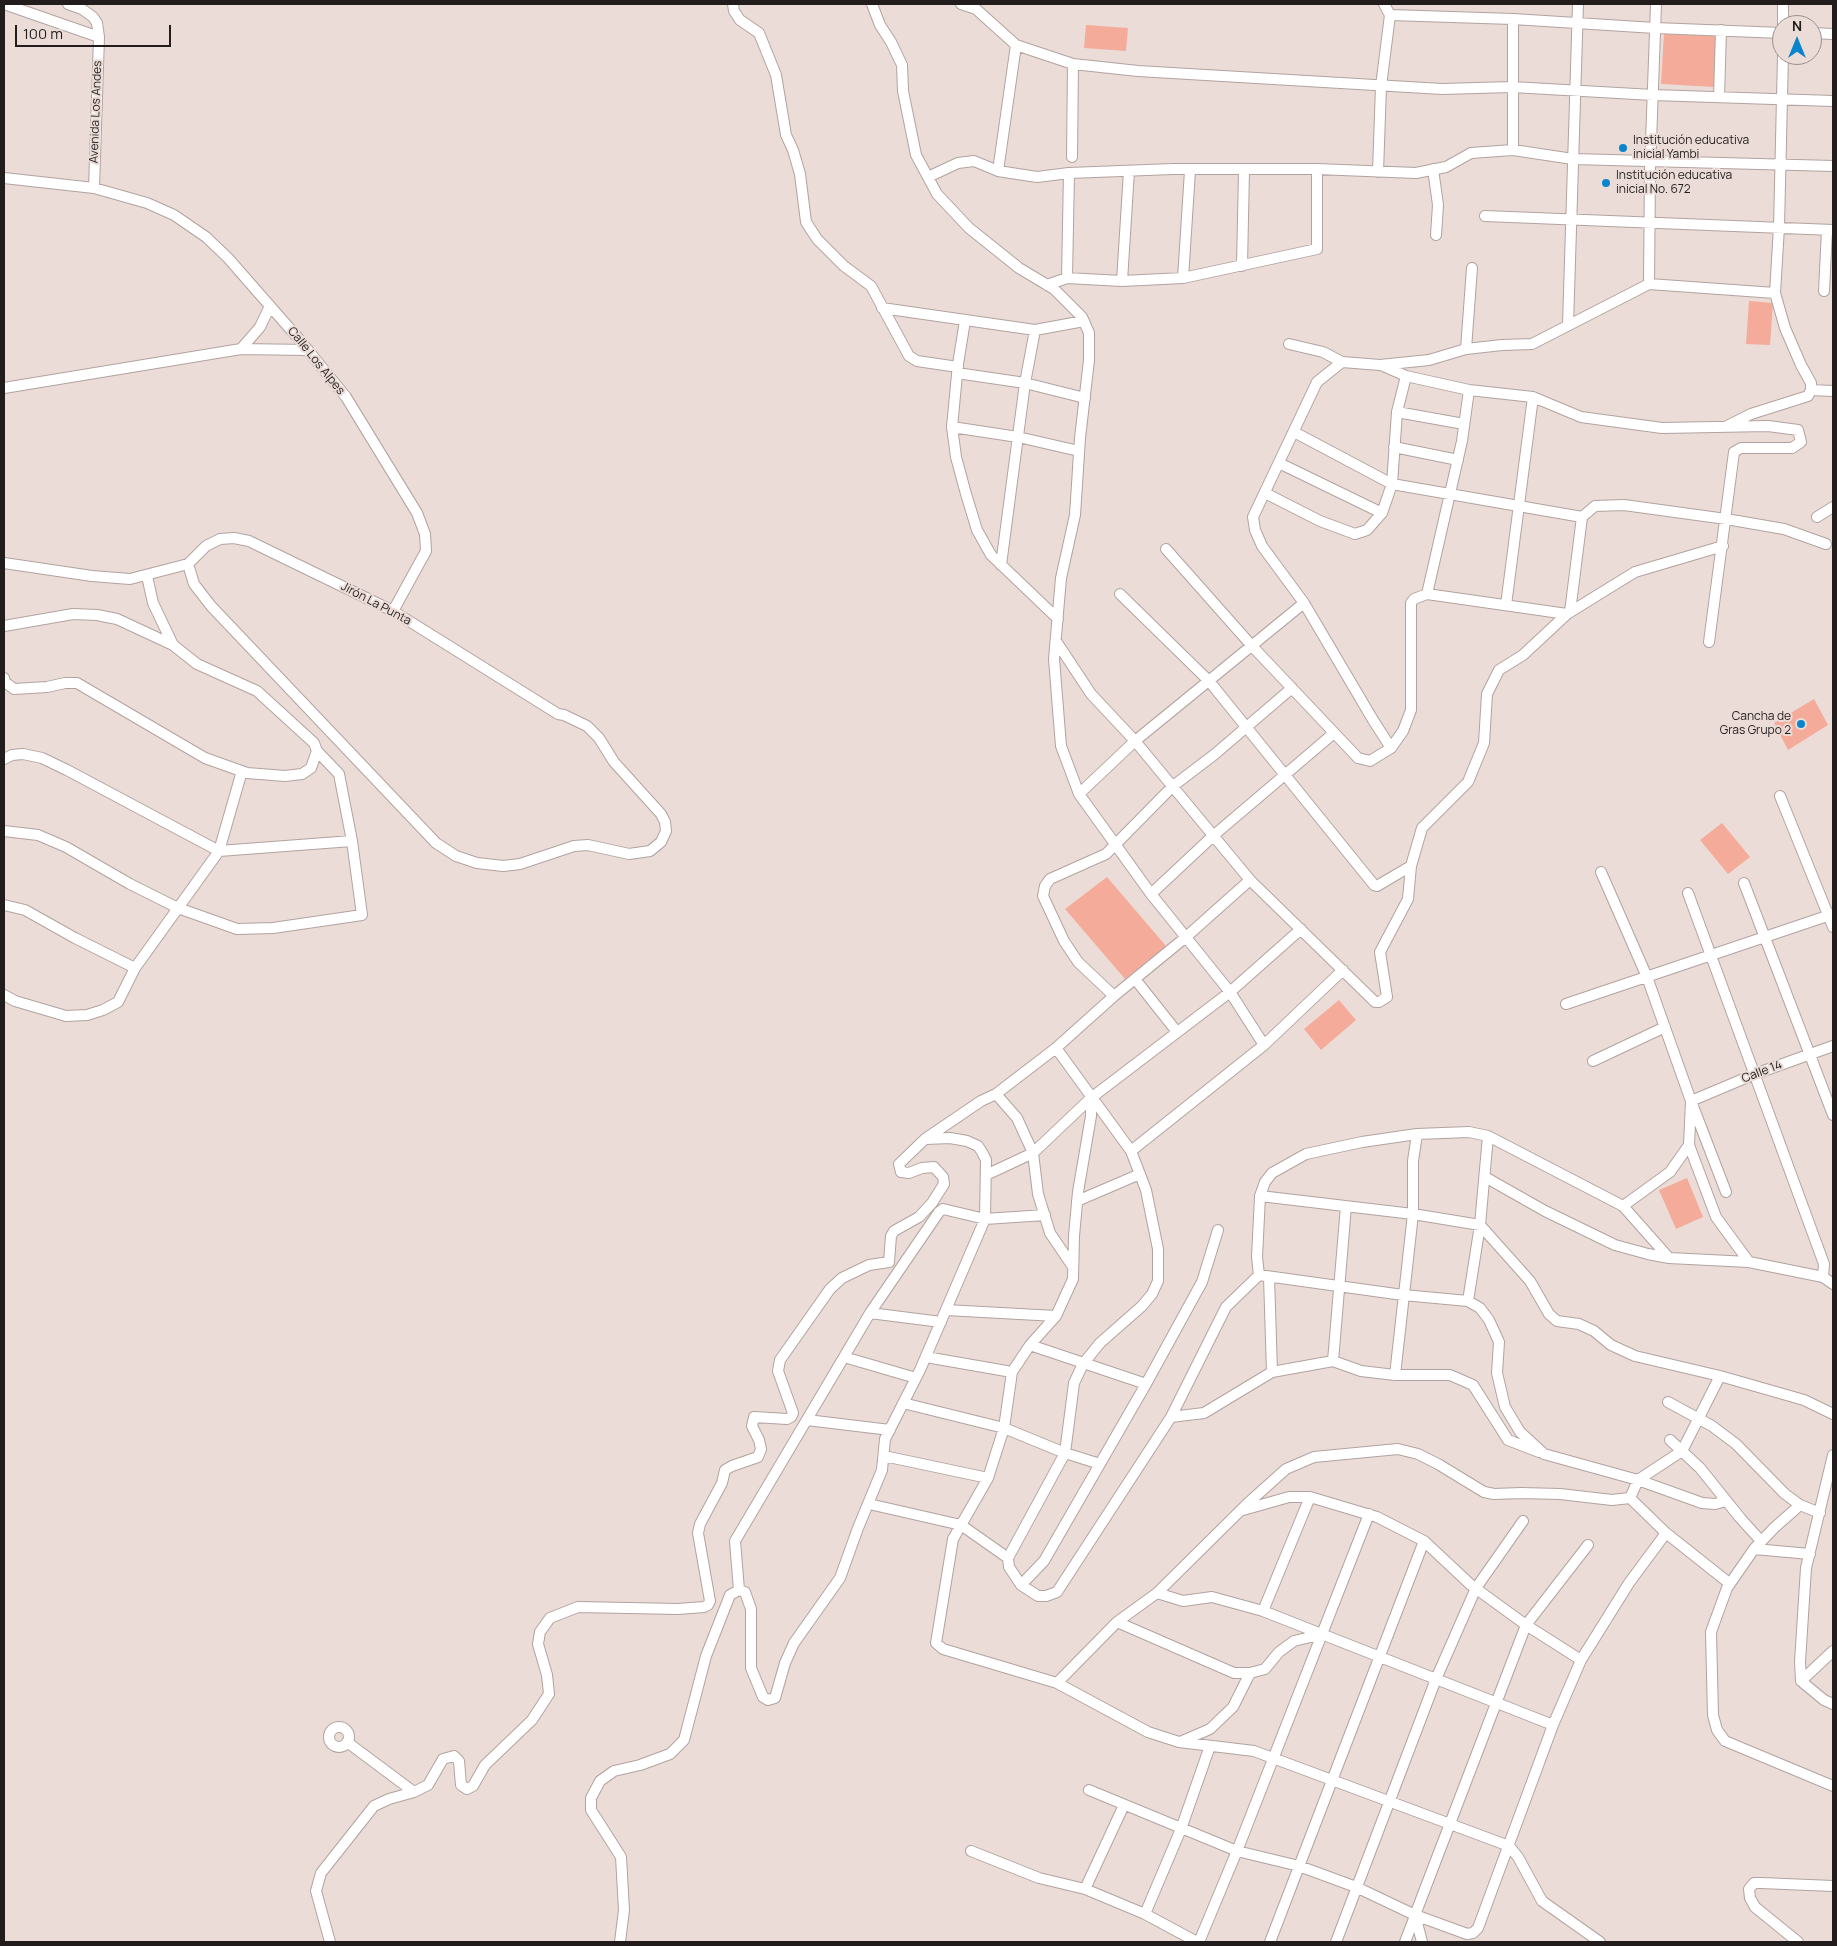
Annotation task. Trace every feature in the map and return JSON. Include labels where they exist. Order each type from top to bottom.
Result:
[{"type":"street","points":[[4,4],[99,37]]},
{"type":"street","name":"Avenida Los Andes","points":[[68,4],[82,9],[93,17],[97,23],[99,37],[94,188]]},
{"type":"street","points":[[733,4],[734,11],[740,20],[759,33],[776,75],[786,135],[793,150],[800,174],[806,222],[817,239],[844,266],[871,286],[909,356],[917,361],[1025,383],[1085,398]]},
{"type":"street","points":[[872,4],[880,25],[902,65],[903,91],[916,155],[937,194],[969,228],[1019,268],[1054,289],[1082,317],[1090,333],[1075,515],[1061,578],[1054,658],[1061,746],[1080,794],[1151,894],[1230,992],[1264,1045]]},
{"type":"street","points":[[961,4],[976,9],[1016,45],[1073,64],[1138,71],[1380,86],[1442,89],[1512,87],[1653,95],[1833,101]]},
{"type":"street","points":[[1378,172],[1380,86],[1390,14],[1384,4]]},
{"type":"street","points":[[1568,324],[1578,4]]},
{"type":"street","points":[[1649,284],[1650,161],[1656,4]]},
{"type":"street","points":[[1390,14],[1772,33]]},
{"type":"street","points":[[1513,19],[1513,150]]},
{"type":"street","points":[[1719,97],[1721,30]]},
{"type":"street","points":[[998,171],[1016,45]]},
{"type":"street","points":[[1072,157],[1073,64]]},
{"type":"street","points":[[1722,428],[1751,414],[1808,396],[1811,390],[1811,383],[1785,328],[1775,293],[1779,227],[1783,65]]},
{"type":"street","points":[[928,177],[958,163],[974,161],[998,171],[1037,176],[1069,173],[1190,170],[1317,169],[1416,173],[1446,167],[1471,154],[1513,150],[1573,159],[1833,166]]},
{"type":"street","points":[[1047,285],[1067,278],[1122,281],[1183,278],[1317,249],[1317,169]]},
{"type":"street","points":[[1433,169],[1438,205],[1436,235]]},
{"type":"street","points":[[1183,278],[1190,170]]},
{"type":"street","points":[[1242,266],[1244,170]]},
{"type":"street","points":[[1122,281],[1129,171]]},
{"type":"street","points":[[1067,278],[1069,173]]},
{"type":"street","name":"Calle Los Alpes","points":[[4,178],[94,188],[147,203],[174,215],[206,236],[228,258],[308,350],[346,398],[417,513],[425,534],[426,551],[393,611]]},
{"type":"street","points":[[1486,216],[1830,230],[1829,260],[1824,292]]},
{"type":"street","points":[[1466,349],[1472,268]]},
{"type":"street","points":[[1289,344],[1323,352],[1342,362],[1380,365],[1429,360],[1466,349],[1532,344],[1649,284],[1775,293]]},
{"type":"street","points":[[241,349],[260,327],[270,306]]},
{"type":"street","points":[[882,308],[1035,330],[1084,321]]},
{"type":"street","points":[[965,321],[957,370],[952,427],[956,457],[977,530],[1001,566],[1058,619]]},
{"type":"street","points":[[1001,566],[1025,383],[1035,330]]},
{"type":"street","points":[[4,388],[241,349],[308,350]]},
{"type":"street","points":[[1342,362],[1317,382],[1253,517],[1255,530],[1262,546],[1304,602],[1391,748]]},
{"type":"street","points":[[1380,365],[1406,376],[1468,390],[1533,397],[1581,417],[1662,428],[1768,426],[1798,430],[1801,442],[1792,448],[1736,449],[1734,452],[1709,642]]},
{"type":"street","points":[[1265,493],[1320,521],[1355,534],[1367,530],[1382,513],[1392,484],[1397,412],[1406,376]]},
{"type":"street","points":[[1427,594],[1458,460],[1468,390]]},
{"type":"street","points":[[1811,390],[1833,391]]},
{"type":"street","points":[[1506,605],[1533,397]]},
{"type":"street","points":[[1397,412],[1464,424]]},
{"type":"street","points":[[952,427],[1018,437],[1079,450]]},
{"type":"street","points":[[1294,432],[1392,484],[1582,517]]},
{"type":"street","points":[[1394,447],[1458,460]]},
{"type":"street","points":[[1279,463],[1382,513]]},
{"type":"street","points":[[1568,613],[1582,517],[1594,506],[1624,505],[1726,519],[1784,530],[1826,544]]},
{"type":"street","points":[[1817,517],[1833,507]]},
{"type":"street","name":"Jirón La Punta","points":[[234,538],[249,541],[393,611],[558,714],[587,726],[599,738],[614,762],[661,814],[666,830],[661,842],[650,851],[629,854],[588,845],[574,846],[520,864],[503,866],[477,863],[456,856],[436,843],[211,606],[194,584],[188,564],[206,546],[220,539],[234,538]]},
{"type":"street","points":[[1056,641],[1091,694],[1136,741],[1250,880],[1375,1002],[1380,1002],[1387,997],[1380,952],[1408,899],[1411,866],[1422,828],[1468,782],[1484,744],[1487,694],[1499,670],[1524,655],[1568,613],[1635,572],[1723,546]]},
{"type":"street","points":[[1166,549],[1252,646],[1334,734],[1358,758],[1370,761],[1391,748],[1403,731],[1411,710],[1411,603],[1414,599],[1427,594],[1568,613]]},
{"type":"street","points":[[4,563],[92,576],[130,579],[188,564]]},
{"type":"street","points":[[147,576],[152,603],[173,645]]},
{"type":"street","points":[[1120,594],[1209,681],[1374,885],[1378,886],[1411,866]]},
{"type":"street","points":[[1080,794],[1136,741],[1304,602]]},
{"type":"street","points":[[4,626],[73,614],[97,615],[118,619],[173,645],[198,664],[257,691],[314,743],[317,751],[339,774],[352,841],[362,915],[273,928],[237,929],[178,908],[59,844],[38,835],[4,830]]},
{"type":"street","points":[[4,678],[5,682],[14,689],[77,683],[205,758],[242,771],[285,776],[302,774],[311,768],[317,751]]},
{"type":"street","points":[[1114,996],[1078,962],[1064,941],[1043,896],[1044,886],[1050,879],[1106,854],[1116,846],[1173,786],[1215,754],[1292,688]]},
{"type":"street","points":[[1151,894],[1214,836],[1334,734]]},
{"type":"street","points":[[4,759],[12,755],[23,754],[42,758],[219,851],[352,841]]},
{"type":"street","points":[[4,995],[15,1001],[66,1016],[87,1015],[103,1010],[118,1002],[135,968],[219,851],[242,771]]},
{"type":"street","points":[[1780,796],[1831,915],[1833,927]]},
{"type":"street","points":[[1601,872],[1647,977],[1726,1192]]},
{"type":"street","points":[[330,1942],[316,1891],[321,1873],[374,1806],[389,1799],[414,1792],[428,1784],[443,1759],[454,1756],[459,1761],[461,1785],[467,1789],[473,1786],[485,1765],[532,1720],[548,1694],[547,1675],[538,1644],[540,1632],[550,1618],[578,1607],[678,1609],[708,1605],[710,1601],[698,1533],[700,1524],[722,1483],[725,1470],[758,1457],[761,1449],[752,1426],[754,1417],[772,1419],[791,1418],[793,1413],[778,1371],[778,1365],[830,1288],[842,1278],[855,1272],[869,1266],[889,1262],[891,1236],[894,1231],[919,1217],[932,1203],[944,1184],[944,1177],[934,1167],[922,1168],[909,1173],[901,1172],[899,1164],[925,1140],[981,1101],[996,1094],[1056,1048],[1250,880]]},
{"type":"street","points":[[1744,883],[1833,1115]]},
{"type":"street","points":[[1688,893],[1824,1264],[1823,1277]]},
{"type":"street","points":[[4,905],[25,910],[135,968]]},
{"type":"street","points":[[1566,1004],[1831,915]]},
{"type":"street","points":[[986,1175],[1033,1153],[1091,1098],[1230,992],[1301,929]]},
{"type":"street","points":[[1131,1151],[1264,1045],[1342,970]]},
{"type":"street","points":[[1136,979],[1177,1032]]},
{"type":"street","points":[[1593,1061],[1664,1027]]},
{"type":"street","name":"Calle 14","points":[[1691,1101],[1755,1074],[1833,1046]]},
{"type":"street","points":[[1056,1048],[1131,1151],[1146,1190],[1158,1249],[1158,1281],[1152,1294],[1142,1306],[1100,1343],[1083,1364],[1074,1383],[1065,1453],[1008,1558],[1009,1567],[1021,1585],[1038,1596],[1046,1596],[1057,1592],[1171,1417],[1226,1307],[1264,1276],[1403,1295],[1468,1301],[1480,1308],[1489,1320],[1499,1342],[1497,1373],[1505,1407],[1520,1432],[1544,1454]]},
{"type":"street","points":[[996,1094],[1017,1118],[1033,1153],[1038,1194],[1050,1233],[1073,1266]]},
{"type":"street","points":[[1091,1098],[1091,1116],[1078,1201],[1072,1279],[1056,1316],[1030,1345],[1012,1372],[1004,1428],[988,1478],[954,1539],[936,1631],[936,1642],[943,1649],[1057,1683],[1148,1732],[1179,1742],[1254,1751],[1509,1846],[1518,1857],[1542,1901],[1600,1942]]},
{"type":"street","points":[[1691,1101],[1689,1145],[1716,1217],[1749,1262]]},
{"type":"street","points":[[1272,1372],[1264,1276],[1257,1257],[1260,1196],[1265,1182],[1272,1173],[1306,1154],[1362,1142],[1417,1134],[1468,1132],[1488,1136],[1623,1206],[1669,1258]]},
{"type":"street","points":[[1395,1375],[1412,1214],[1413,1161],[1417,1134]]},
{"type":"street","points":[[1468,1301],[1480,1225],[1488,1136]]},
{"type":"street","points":[[620,1942],[624,1910],[622,1857],[591,1810],[591,1798],[600,1781],[614,1771],[640,1765],[670,1754],[684,1740],[706,1656],[730,1595],[739,1590],[745,1592],[751,1609],[751,1668],[762,1697],[768,1700],[775,1698],[785,1663],[794,1643],[840,1578],[882,1470],[885,1439],[926,1357],[985,1219],[986,1160],[978,1146],[967,1141],[950,1138],[925,1140]]},
{"type":"street","points":[[1623,1206],[1670,1172],[1689,1145]]},
{"type":"street","points":[[1078,1201],[1140,1174]]},
{"type":"street","points":[[1485,1177],[1545,1211],[1614,1245],[1669,1258],[1749,1262],[1823,1277],[1833,1284]]},
{"type":"street","points":[[1260,1196],[1412,1214],[1480,1225],[1530,1281],[1543,1305],[1557,1321],[1579,1324],[1586,1327],[1611,1345],[1634,1356],[1720,1376],[1804,1400],[1833,1414]]},
{"type":"street","points":[[1333,1362],[1346,1206]]},
{"type":"street","points":[[739,1590],[735,1541],[870,1313],[939,1212],[943,1209],[985,1219],[1044,1216]]},
{"type":"street","points":[[1021,1585],[1044,1561],[1146,1384],[1202,1282],[1218,1230]]},
{"type":"street","points":[[946,1310],[1056,1316]]},
{"type":"street","points":[[870,1313],[941,1322]]},
{"type":"street","points":[[1030,1345],[1146,1384]]},
{"type":"street","points":[[926,1357],[1012,1372]]},
{"type":"street","points":[[844,1358],[916,1378]]},
{"type":"street","points":[[1171,1417],[1204,1413],[1272,1372],[1333,1362],[1361,1371],[1395,1375],[1450,1375],[1473,1385],[1508,1440],[1544,1454],[1638,1480],[1702,1504],[1715,1504],[1726,1501]]},
{"type":"street","points":[[1630,1498],[1638,1480],[1682,1451],[1700,1419],[1720,1376]]},
{"type":"street","points":[[1668,1402],[1712,1426],[1736,1444],[1785,1494],[1800,1505],[1820,1513]]},
{"type":"street","points":[[903,1403],[1004,1428],[1065,1453],[1100,1464]]},
{"type":"street","points":[[807,1420],[890,1430]]},
{"type":"street","points":[[1670,1440],[1700,1468],[1740,1519],[1761,1541]]},
{"type":"street","points":[[1057,1683],[1117,1622],[1157,1592],[1286,1469],[1314,1458],[1398,1449],[1418,1454],[1438,1464],[1484,1492],[1494,1494],[1560,1494],[1612,1500],[1630,1498]]},
{"type":"street","points":[[1833,1455],[1806,1568],[1800,1662],[1801,1681],[1824,1700],[1833,1704]]},
{"type":"street","points":[[884,1456],[988,1478]]},
{"type":"street","points":[[1242,1510],[1289,1497],[1310,1497],[1378,1516],[1424,1541],[1476,1588],[1526,1625],[1581,1660]]},
{"type":"street","points":[[1264,1612],[1310,1497]]},
{"type":"street","points":[[1630,1498],[1666,1533],[1729,1583]]},
{"type":"street","points":[[869,1504],[961,1525],[1008,1558]]},
{"type":"street","points":[[1800,1505],[1761,1541],[1729,1583],[1711,1632],[1712,1704],[1719,1735],[1725,1741],[1833,1786]]},
{"type":"street","points":[[971,1851],[1039,1878],[1085,1889],[1145,1914],[1198,1942],[1237,1851],[1369,1514]]},
{"type":"street","points":[[1336,1942],[1436,1679],[1476,1588],[1523,1521]]},
{"type":"street","points":[[1089,1790],[1237,1851],[1299,1866],[1356,1887],[1415,1915],[1467,1934],[1473,1933],[1478,1928],[1554,1725],[1581,1660],[1629,1583],[1666,1533]]},
{"type":"street","points":[[1270,1942],[1424,1541]]},
{"type":"street","points":[[1404,1942],[1526,1625],[1588,1545]]},
{"type":"street","points":[[1754,1549],[1810,1554]]},
{"type":"street","points":[[1157,1592],[1183,1601],[1212,1596],[1264,1612],[1554,1725]]},
{"type":"street","points":[[1117,1622],[1234,1673],[1250,1673],[1265,1669],[1279,1652],[1294,1641],[1323,1634]]},
{"type":"street","points":[[1801,1681],[1833,1651]]},
{"type":"street","points":[[1179,1742],[1210,1729],[1233,1707],[1250,1673]]},
{"type":"street","points":[[347,1742],[414,1792]]},
{"type":"street","points":[[1145,1914],[1181,1829],[1210,1746]]},
{"type":"street","points":[[1085,1889],[1124,1805]]},
{"type":"street","points":[[1798,1942],[1755,1907],[1750,1898],[1749,1889],[1754,1883],[1833,1886]]},
{"type":"street","points":[[1415,1915],[1422,1942]]},
{"type":"shaded area","points":[[1086,25],[1128,28],[1126,51],[1084,48]]},
{"type":"shaded area","points":[[1664,34],[1717,36],[1715,87],[1661,84]]},
{"type":"shaded area","points":[[1749,301],[1773,303],[1770,345],[1746,344]]},
{"type":"shaded area","name":"Cancha de Gras Grupo 2","points":[[1814,699],[1828,725],[1788,750],[1774,723]]},
{"type":"shaded area","points":[[1722,823],[1750,857],[1728,874],[1700,840]]},
{"type":"shaded area","points":[[1107,877],[1166,946],[1125,979],[1065,909]]},
{"type":"shaded area","points":[[1339,1000],[1356,1020],[1321,1050],[1304,1029]]},
{"type":"shaded area","points":[[1687,1178],[1703,1217],[1676,1229],[1659,1190]]},
{"type":"place","name":"Institución educativa inicial Yambi","points":[[1623,148]]},
{"type":"place","name":"Institución educativa inicial No. 672","points":[[1606,183]]},
{"type":"place","name":"Cancha de Gras Grupo 2","points":[[1801,724]]}]
